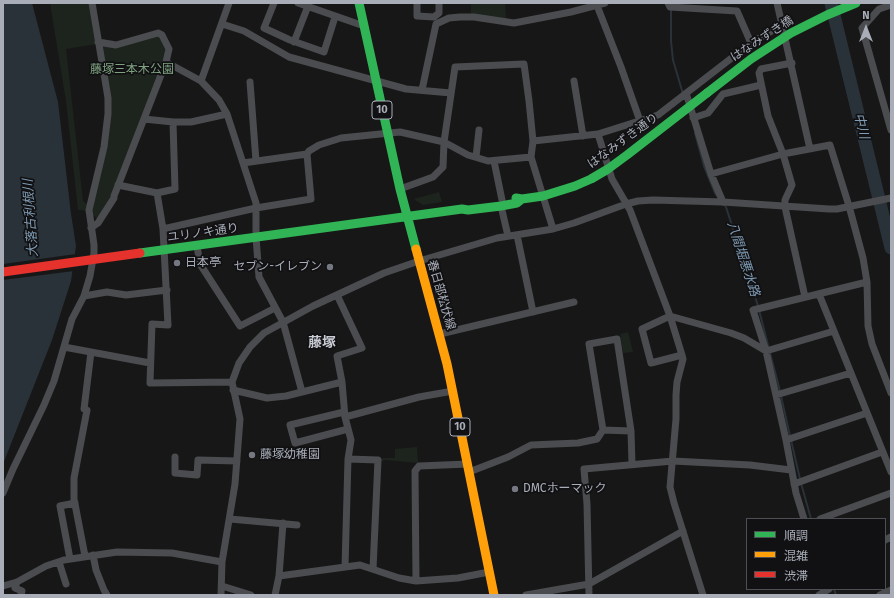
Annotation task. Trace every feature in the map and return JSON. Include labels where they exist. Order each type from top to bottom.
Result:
[{"type":"street","points":[[3,493],[54,381],[72,319],[84,296],[90,276],[94,245],[89,210],[104,147],[108,114],[108,98],[92,3]]},
{"type":"street","points":[[201,81],[229,3]]},
{"type":"street","points":[[274,3],[264,28],[294,42],[324,52],[335,16]]},
{"type":"street","points":[[298,3],[364,26]]},
{"type":"street","name":"春日部松伏線","points":[[359,3],[400,189],[440,334],[453,391],[494,595]]},
{"type":"street","points":[[417,3],[417,16],[434,17],[439,13],[439,3]]},
{"type":"street","points":[[422,90],[436,24],[449,18],[460,17],[474,17],[514,23],[605,3]]},
{"type":"street","points":[[668,3],[670,7],[724,6],[737,11],[751,43]]},
{"type":"street","points":[[777,3],[792,63],[810,148]]},
{"type":"street","name":"はなみずき橋","points":[[707,93],[751,59],[791,33],[827,15],[856,3]]},
{"type":"street","points":[[596,4],[621,67],[640,122]]},
{"type":"street","points":[[294,42],[308,6]]},
{"type":"street","points":[[891,6],[878,9],[862,28],[891,130]]},
{"type":"street","points":[[222,24],[244,31],[289,57],[406,89],[451,93]]},
{"type":"street","points":[[533,141],[598,134],[658,116],[751,43],[782,25]]},
{"type":"street","points":[[91,228],[98,224],[114,198],[166,62],[169,49],[168,44],[162,34],[158,33],[116,45],[98,42]]},
{"type":"street","points":[[166,62],[201,81],[219,100],[226,114],[243,163],[256,208],[256,237],[259,277],[283,322],[302,392]]},
{"type":"street","points":[[792,63],[761,69],[759,73],[768,116],[784,154],[792,185],[785,200],[785,207],[805,297]]},
{"type":"street","points":[[400,189],[433,177],[443,167],[444,142],[455,67],[524,64],[533,141],[531,157],[553,229]]},
{"type":"street","points":[[574,81],[583,136]]},
{"type":"street","points":[[250,82],[256,160]]},
{"type":"street","points":[[693,118],[708,113],[723,94],[762,85]]},
{"type":"street","name":"はなみずき通り","points":[[407,216],[462,209],[467,205],[502,203],[517,198],[522,199],[543,196],[575,186],[608,169],[707,93]]},
{"type":"street","points":[[683,95],[691,106],[693,118],[711,174],[723,202]]},
{"type":"street","points":[[144,120],[192,122],[226,114]]},
{"type":"street","points":[[118,185],[157,193],[175,189],[173,122]]},
{"type":"street","points":[[476,157],[479,130]]},
{"type":"street","points":[[243,163],[307,154],[319,145],[341,138],[400,132],[444,142],[488,162],[531,157]]},
{"type":"street","points":[[598,134],[612,180],[630,210],[670,316],[683,359],[677,382],[676,419],[670,487],[703,595]]},
{"type":"street","points":[[711,174],[784,154],[830,145],[851,206],[862,258],[867,282],[868,326],[872,344],[891,392]]},
{"type":"street","points":[[162,229],[256,208],[311,199],[307,154]]},
{"type":"street","points":[[494,161],[508,236]]},
{"type":"street","points":[[157,193],[164,250],[168,326],[152,324],[150,383],[232,382]]},
{"type":"street","points":[[221,595],[222,562],[230,519],[240,419],[232,382],[239,363],[250,347],[264,333],[313,306],[384,273],[497,238],[553,229],[626,204],[653,200],[723,202],[829,209],[891,198]]},
{"type":"street","name":"ユリノキ通り","points":[[3,272],[407,216]]},
{"type":"street","points":[[517,235],[533,312]]},
{"type":"street","points":[[197,246],[200,264],[240,326],[275,308]]},
{"type":"street","points":[[804,518],[794,484],[786,440],[766,351],[753,310],[867,282]]},
{"type":"street","points":[[84,296],[108,292],[126,295],[167,290]]},
{"type":"street","points":[[819,294],[891,472]]},
{"type":"street","points":[[337,296],[362,348],[337,356],[342,382],[344,414],[351,440],[348,460],[345,567]]},
{"type":"street","points":[[440,334],[574,302]]},
{"type":"street","points":[[682,356],[651,363],[642,329],[670,316],[731,333],[744,338],[766,351],[834,331]]},
{"type":"street","points":[[416,581],[415,471],[419,466],[468,468],[508,457],[531,446],[578,443],[597,439],[602,430],[589,344],[616,339],[631,431],[632,464]]},
{"type":"street","points":[[64,347],[150,363]]},
{"type":"street","points":[[85,556],[75,503],[74,478],[87,410],[84,409],[91,352]]},
{"type":"street","points":[[776,395],[851,373]]},
{"type":"street","points":[[233,390],[267,398],[286,396],[342,382]]},
{"type":"street","points":[[348,429],[295,443],[290,425],[453,391]]},
{"type":"street","points":[[786,440],[866,413]]},
{"type":"street","points":[[602,430],[631,431]]},
{"type":"street","points":[[794,484],[882,452]]},
{"type":"street","points":[[176,457],[175,473],[197,475],[198,460],[237,461]]},
{"type":"street","points":[[348,460],[378,460],[373,569]]},
{"type":"street","points":[[589,595],[587,504],[584,469],[673,461],[750,465],[791,470]]},
{"type":"street","points":[[823,518],[891,493]]},
{"type":"street","points":[[70,559],[60,506],[75,503]]},
{"type":"street","points":[[230,519],[297,525]]},
{"type":"street","points":[[275,595],[279,576],[283,523]]},
{"type":"street","points":[[526,595],[589,584],[683,531]]},
{"type":"street","points":[[3,586],[17,582],[46,566],[59,562],[85,556],[117,552],[172,553],[222,562]]},
{"type":"street","points":[[93,555],[96,570],[107,595]]},
{"type":"street","points":[[59,562],[66,584]]},
{"type":"street","points":[[279,576],[360,565],[399,578],[416,581],[458,578],[489,572]]},
{"type":"street","points":[[17,582],[15,588],[22,591],[21,595]]},
{"type":"street","points":[[222,586],[251,595]]},
{"type":"street","points":[[880,595],[891,590]]},
{"type":"green space","name":"藤塚三本木公園","points":[[50,3],[90,3],[97,44],[66,49],[83,201],[88,205],[107,141],[101,45],[159,35],[166,49],[164,61],[108,204],[99,218],[93,216],[93,211],[78,210],[66,101]]},
{"type":"green space","points":[[471,3],[505,3],[506,19],[471,14]]},
{"type":"green space","points":[[439,192],[442,202],[423,205],[414,199]]},
{"type":"green space","points":[[628,332],[633,352],[623,353],[620,334]]},
{"type":"green space","points":[[417,447],[418,463],[385,460],[381,462],[381,459],[384,458],[395,458],[395,449]]},
{"type":"water","name":"大落古利根川","points":[[3,3],[32,3],[58,102],[76,246],[71,281],[52,340],[3,464]]},
{"type":"pier","points":[[76,254],[74,271],[3,280],[3,264]]},
{"type":"waterway","name":"中川","points":[[831,3],[891,248]]},
{"type":"waterway","name":"八間堀悪水路","points":[[671,8],[671,41],[673,60],[683,94]]},
{"type":"waterway","name":"八間堀悪水路","points":[[695,133],[704,166],[717,196]]},
{"type":"waterway","name":"八間堀悪水路","points":[[724,204],[758,306]]},
{"type":"waterway","name":"八間堀悪水路","points":[[759,310],[769,349]]},
{"type":"waterway","name":"八間堀悪水路","points":[[770,353],[780,391]]},
{"type":"waterway","name":"八間堀悪水路","points":[[781,396],[790,436]]},
{"type":"waterway","name":"八間堀悪水路","points":[[791,440],[800,479]]},
{"type":"waterway","name":"八間堀悪水路","points":[[801,483],[811,518]]},
{"type":"waterway","name":"八間堀悪水路","points":[[834,590],[836,595]]},
{"type":"traffic: fast","points":[[359,3],[400,189],[416,249]]},
{"type":"traffic: fast","points":[[707,93],[751,59],[791,33],[827,15],[856,3]]},
{"type":"traffic: fast","points":[[516,198],[522,199],[543,196],[575,186],[591,179],[627,155],[707,93]]},
{"type":"traffic: fast","points":[[140,253],[462,209],[468,210],[501,206],[517,203],[522,199]]},
{"type":"traffic: slow","points":[[416,249],[447,364],[494,595]]},
{"type":"traffic: jam","points":[[3,272],[140,253]]},
{"type":"place","name":"日本亭","points":[[177,263]]},
{"type":"place","name":"セブン-イレブン","points":[[330,267]]},
{"type":"place","name":"藤塚幼稚園","points":[[252,455]]},
{"type":"place","name":"DMCホーマック","points":[[515,489]]},
{"type":"district","name":"藤塚","points":[[322,343]]}]
